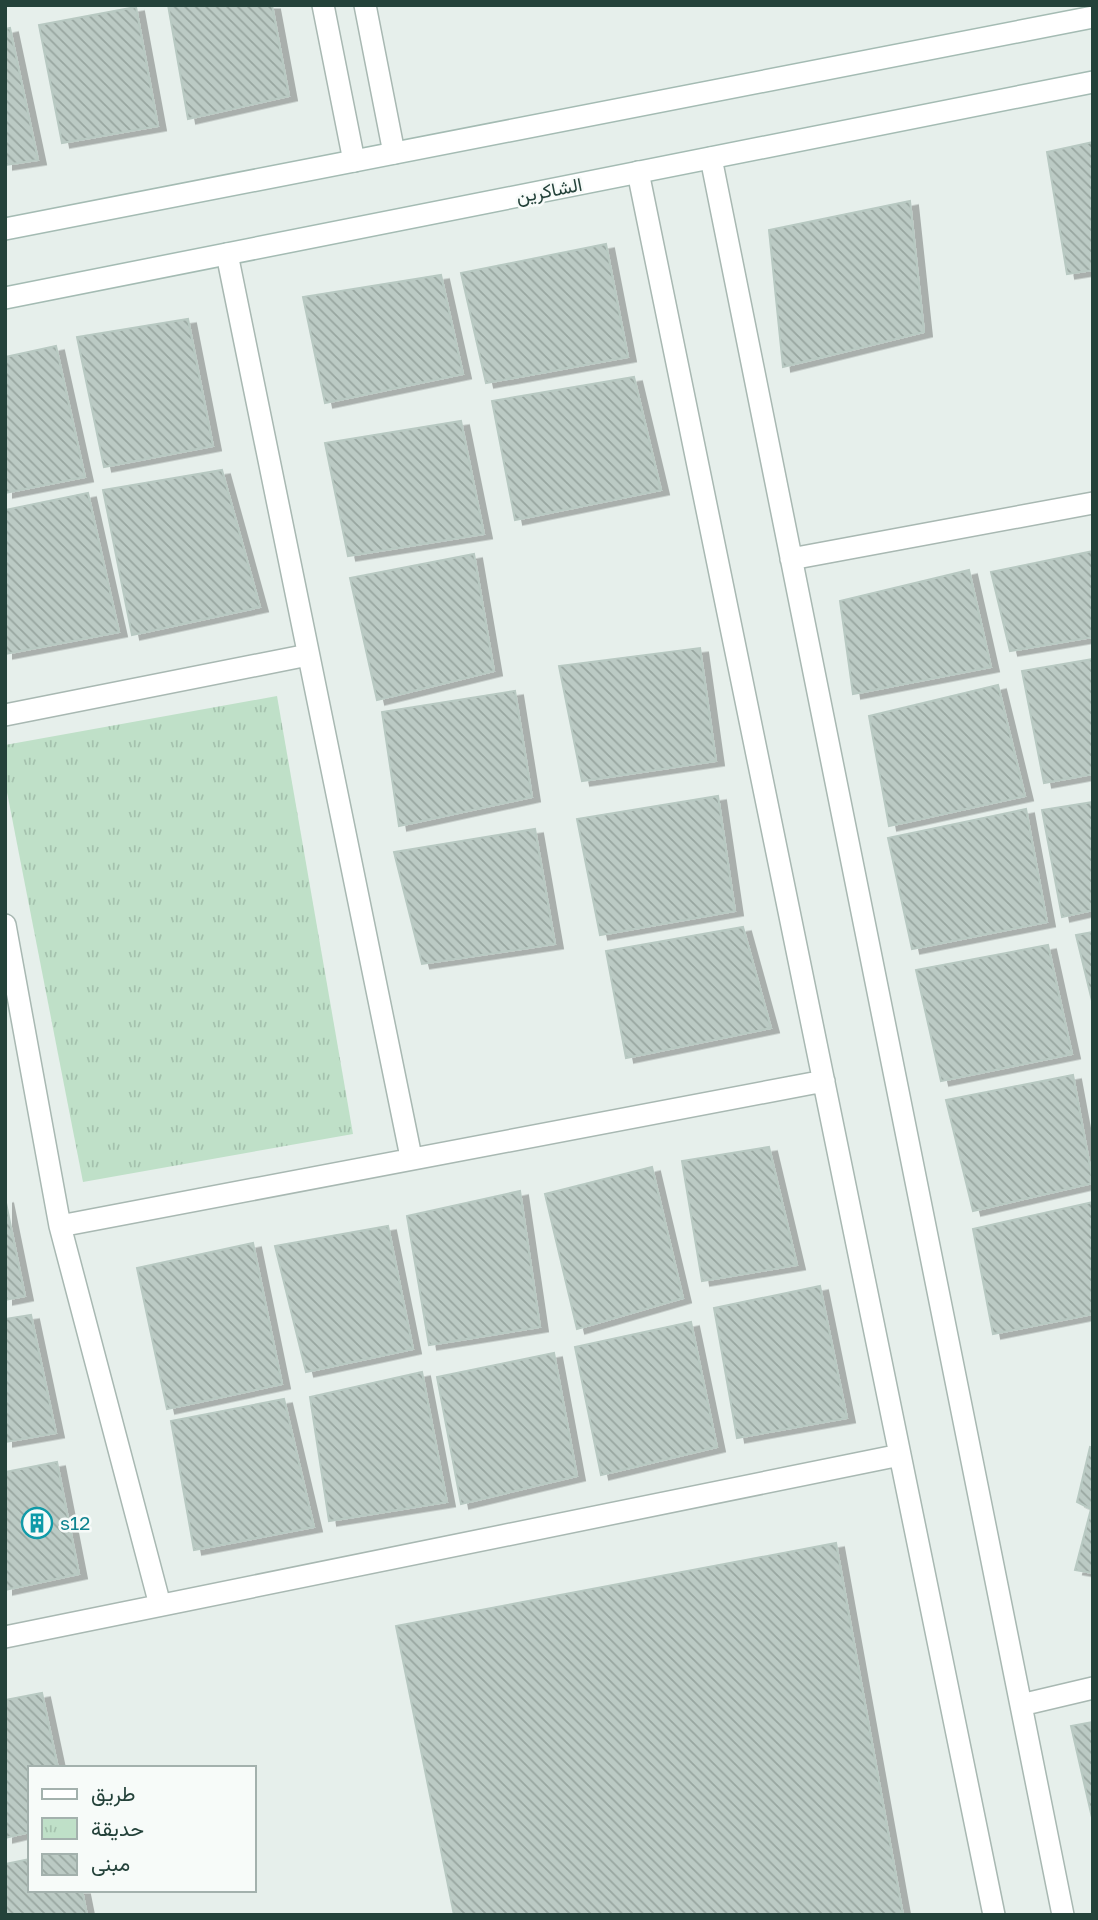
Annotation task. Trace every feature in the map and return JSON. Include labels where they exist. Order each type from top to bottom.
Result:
[{"type":"street","points":[[323,5],[354,161]]},
{"type":"street","points":[[365,5],[394,153]]},
{"type":"street","points":[[5,229],[1093,17]]},
{"type":"street","name":"الشاكرين","points":[[5,298],[1093,82]]},
{"type":"street","points":[[711,158],[1063,1915]]},
{"type":"street","points":[[638,172],[994,1915]]},
{"type":"street","points":[[227,254],[411,1157]]},
{"type":"street","points":[[791,559],[1093,503]]},
{"type":"street","points":[[5,716],[308,655]]},
{"type":"street","points":[[5,925],[60,1226],[160,1605]]},
{"type":"street","points":[[60,1226],[411,1157],[824,1081]]},
{"type":"street","points":[[5,1637],[900,1455]]},
{"type":"street","points":[[1021,1705],[1093,1688]]},
{"type":"green space","points":[[277,696],[353,1134],[83,1182],[5,782],[5,745]]},
{"type":"building","points":[[168,5],[272,5],[289,96],[188,119]]},
{"type":"building","points":[[136,7],[158,126],[62,143],[39,25]]},
{"type":"building","points":[[10,28],[38,160],[5,165],[5,29]]},
{"type":"building","points":[[1093,142],[1093,270],[1067,274],[1047,152]]},
{"type":"building","points":[[910,201],[924,332],[783,367],[769,230]]},
{"type":"building","points":[[606,244],[628,357],[486,383],[461,273]]},
{"type":"building","points":[[441,275],[463,374],[325,403],[303,297]]},
{"type":"building","points":[[188,319],[213,446],[104,467],[77,337]]},
{"type":"building","points":[[56,346],[85,477],[5,493],[5,357]]},
{"type":"building","points":[[634,377],[661,490],[515,520],[492,401]]},
{"type":"building","points":[[461,421],[484,534],[348,556],[325,443]]},
{"type":"building","points":[[222,470],[260,607],[132,635],[103,490]]},
{"type":"building","points":[[88,493],[119,632],[5,654],[5,510]]},
{"type":"building","points":[[1093,551],[1093,637],[1010,651],[991,572]]},
{"type":"building","points":[[474,554],[494,671],[377,700],[350,578]]},
{"type":"building","points":[[969,570],[991,667],[853,694],[840,601]]},
{"type":"building","points":[[700,648],[716,761],[582,781],[559,666]]},
{"type":"building","points":[[1093,659],[1093,774],[1044,783],[1022,671]]},
{"type":"building","points":[[998,685],[1025,796],[889,826],[869,716]]},
{"type":"building","points":[[515,691],[532,797],[399,826],[382,712]]},
{"type":"building","points":[[718,796],[735,911],[600,935],[577,819]]},
{"type":"building","points":[[1093,802],[1093,910],[1062,917],[1042,810]]},
{"type":"building","points":[[1026,809],[1047,922],[912,949],[888,838]]},
{"type":"building","points":[[535,829],[555,944],[422,964],[394,852]]},
{"type":"building","points":[[743,927],[771,1028],[626,1058],[606,951]]},
{"type":"building","points":[[1093,932],[1093,1005],[1076,935]]},
{"type":"building","points":[[1048,945],[1072,1054],[941,1081],[916,970]]},
{"type":"building","points":[[1073,1075],[1093,1183],[973,1211],[946,1100]]},
{"type":"building","points":[[769,1147],[797,1265],[702,1281],[682,1161]]},
{"type":"building","points":[[652,1167],[683,1298],[577,1329],[545,1194]]},
{"type":"building","points":[[520,1191],[540,1327],[429,1345],[407,1216]]},
{"type":"building","points":[[5,1198],[25,1296],[5,1300]]},
{"type":"building","points":[[1093,1202],[1093,1314],[993,1334],[973,1229]]},
{"type":"building","points":[[388,1226],[413,1349],[306,1372],[275,1246]]},
{"type":"building","points":[[253,1243],[282,1384],[167,1409],[137,1268]]},
{"type":"building","points":[[820,1286],[847,1418],[737,1438],[714,1308]]},
{"type":"building","points":[[31,1315],[56,1433],[5,1442],[5,1319]]},
{"type":"building","points":[[691,1322],[717,1447],[601,1475],[575,1347]]},
{"type":"building","points":[[554,1353],[577,1476],[461,1504],[437,1377]]},
{"type":"building","points":[[422,1372],[447,1502],[329,1521],[310,1397]]},
{"type":"building","points":[[284,1399],[314,1527],[194,1550],[171,1421]]},
{"type":"building","points":[[1090,1447],[1093,1448],[1093,1573],[1075,1570],[1091,1509],[1077,1502]]},
{"type":"building","name":"s12","points":[[57,1462],[79,1574],[5,1590],[5,1472]]},
{"type":"building","points":[[836,1543],[903,1915],[454,1915],[396,1626]]},
{"type":"building","points":[[42,1693],[58,1766],[28,1766],[28,1832],[5,1838],[5,1700]]},
{"type":"building","points":[[1093,1722],[1093,1822],[1071,1726]]},
{"type":"building","points":[[28,1859],[28,1892],[82,1892],[87,1915],[5,1915],[5,1864]]},
{"type":"place","name":"s12","points":[[37,1523]]}]
